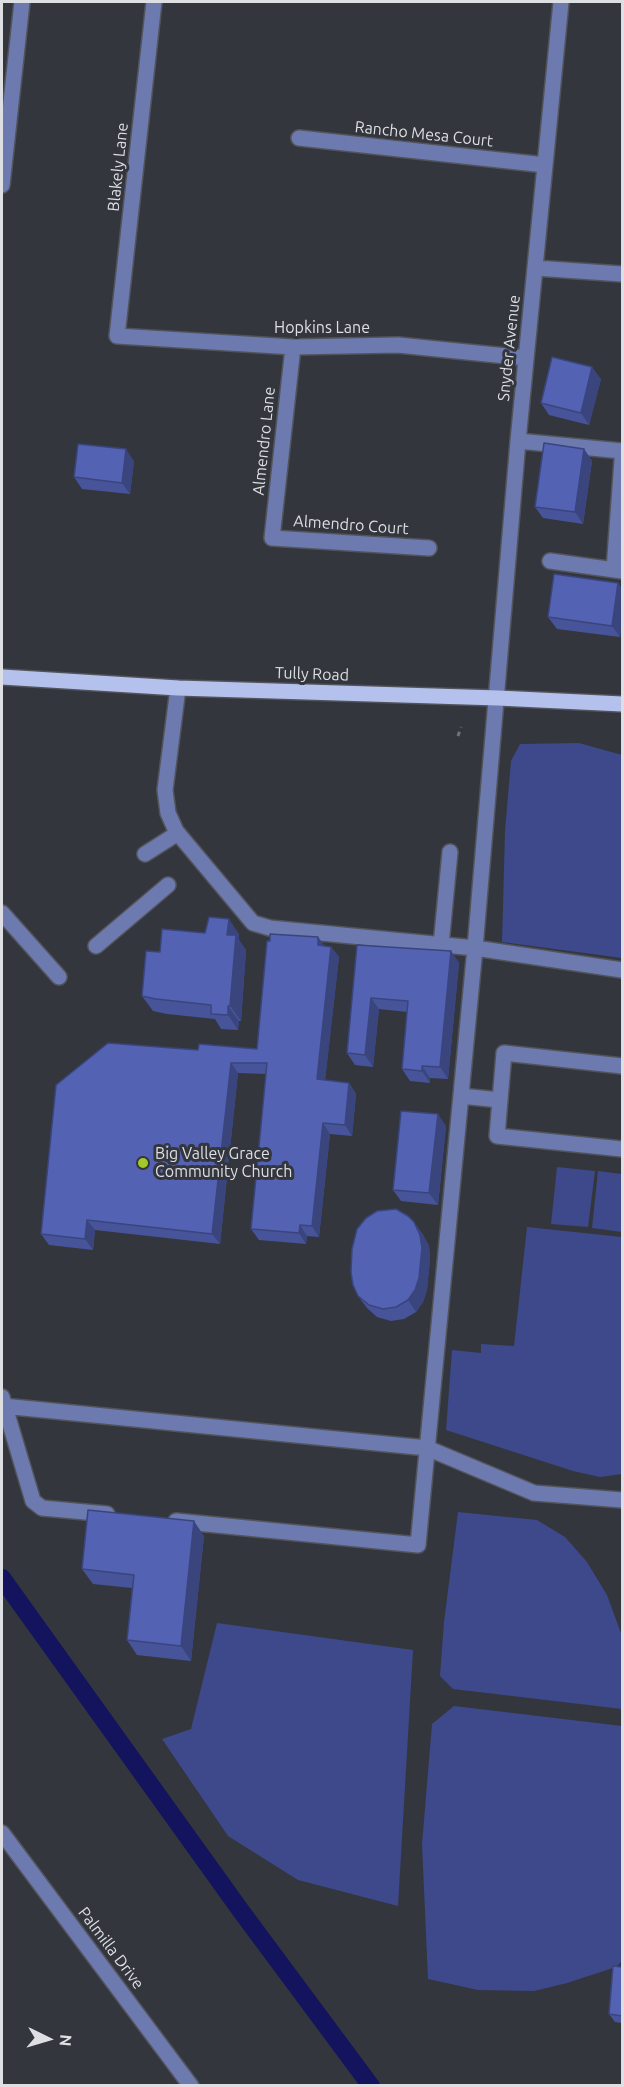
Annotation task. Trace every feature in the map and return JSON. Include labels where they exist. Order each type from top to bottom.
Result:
[{"type":"main road","name":"Tully Road","points":[[2,677],[178,688],[622,704]]},
{"type":"street","points":[[2,185],[22,2]]},
{"type":"street","name":"Blakely Lane","points":[[117,336],[154,2]]},
{"type":"street","name":"Snyder Avenue","points":[[159,1520],[418,1545],[498,698],[518,441],[561,2]]},
{"type":"street","name":"Rancho Mesa Court","points":[[299,138],[545,165]]},
{"type":"street","points":[[535,268],[622,274]]},
{"type":"street","name":"Hopkins Lane","points":[[117,336],[293,347],[398,345],[526,358]]},
{"type":"street","name":"Almendro Lane","points":[[272,538],[293,347]]},
{"type":"street","points":[[518,441],[622,451]]},
{"type":"street","points":[[550,561],[618,571],[622,460]]},
{"type":"street","name":"Almendro Court","points":[[272,538],[429,548]]},
{"type":"street","points":[[178,688],[165,790],[168,813],[178,833],[253,923],[270,928],[475,948],[622,970]]},
{"type":"street","points":[[145,854],[178,833]]},
{"type":"street","points":[[441,945],[450,852]]},
{"type":"street","points":[[96,946],[168,885]]},
{"type":"street","points":[[2,913],[59,977]]},
{"type":"street","points":[[622,1066],[504,1053],[497,1136],[622,1149]]},
{"type":"street","points":[[461,1096],[500,1100]]},
{"type":"street","points":[[124,1516],[42,1508],[33,1501],[2,1402],[427,1448],[534,1493],[622,1500]]},
{"type":"street","name":"Palmilla Drive","points":[[2,1833],[191,2085]]},
{"type":"path","points":[[458,736],[461,727]]},
{"type":"shaded area","points":[[579,743],[622,755],[622,958],[502,942],[505,831],[511,761],[520,744]]},
{"type":"shaded area","points":[[557,1167],[595,1171],[588,1227],[551,1224]]},
{"type":"shaded area","points":[[598,1171],[622,1174],[622,1232],[592,1228]]},
{"type":"shaded area","points":[[527,1227],[622,1237],[622,1474],[600,1477],[573,1471],[446,1430],[452,1350],[481,1353],[481,1344],[514,1346]]},
{"type":"shaded area","points":[[458,1512],[537,1520],[565,1537],[587,1562],[607,1595],[622,1636],[622,1709],[453,1689],[440,1676],[444,1622]]},
{"type":"shaded area","points":[[217,1623],[413,1650],[398,1906],[298,1880],[228,1836],[162,1739],[191,1729]]},
{"type":"shaded area","points":[[454,1706],[622,1726],[622,1961],[616,1967],[534,1991],[478,1990],[428,1979],[422,1844],[432,1724]]},
{"type":"building","points":[[552,357],[592,367],[581,413],[541,403]]},
{"type":"building","points":[[544,443],[584,449],[575,512],[535,507]]},
{"type":"building","points":[[78,444],[126,449],[122,483],[74,477]]},
{"type":"building","points":[[554,574],[618,583],[612,626],[548,617]]},
{"type":"building","points":[[209,917],[229,919],[227,935],[236,935],[228,1015],[211,1014],[211,1005],[142,996],[146,951],[160,952],[162,929],[205,933]]},
{"type":"building","points":[[270,934],[318,937],[318,945],[331,947],[317,1079],[349,1083],[345,1125],[323,1123],[312,1226],[300,1225],[299,1233],[251,1229],[267,1063],[231,1063],[212,1234],[87,1220],[85,1239],[41,1234],[56,1085],[108,1043],[198,1050],[199,1044],[257,1049],[267,941],[270,941]]},
{"type":"building","points":[[357,945],[451,951],[440,1067],[422,1066],[422,1071],[402,1069],[408,1001],[371,998],[365,1055],[347,1053]]},
{"type":"building","points":[[401,1111],[438,1114],[429,1193],[393,1190]]},
{"type":"building","points":[[396,1209],[414,1222],[420,1235],[422,1248],[419,1278],[408,1300],[396,1307],[383,1309],[369,1305],[358,1296],[351,1272],[352,1249],[357,1229],[366,1218],[377,1211]]},
{"type":"building","points":[[88,1510],[194,1521],[181,1646],[127,1640],[134,1575],[82,1569]]},
{"type":"building","points":[[613,1966],[622,1967],[622,2016],[609,2014]]},
{"type":"waterway","points":[[2,1578],[241,1911],[371,2086]]},
{"type":"place","name":"Big Valley Grace Community Church","points":[[143,1163]]}]
